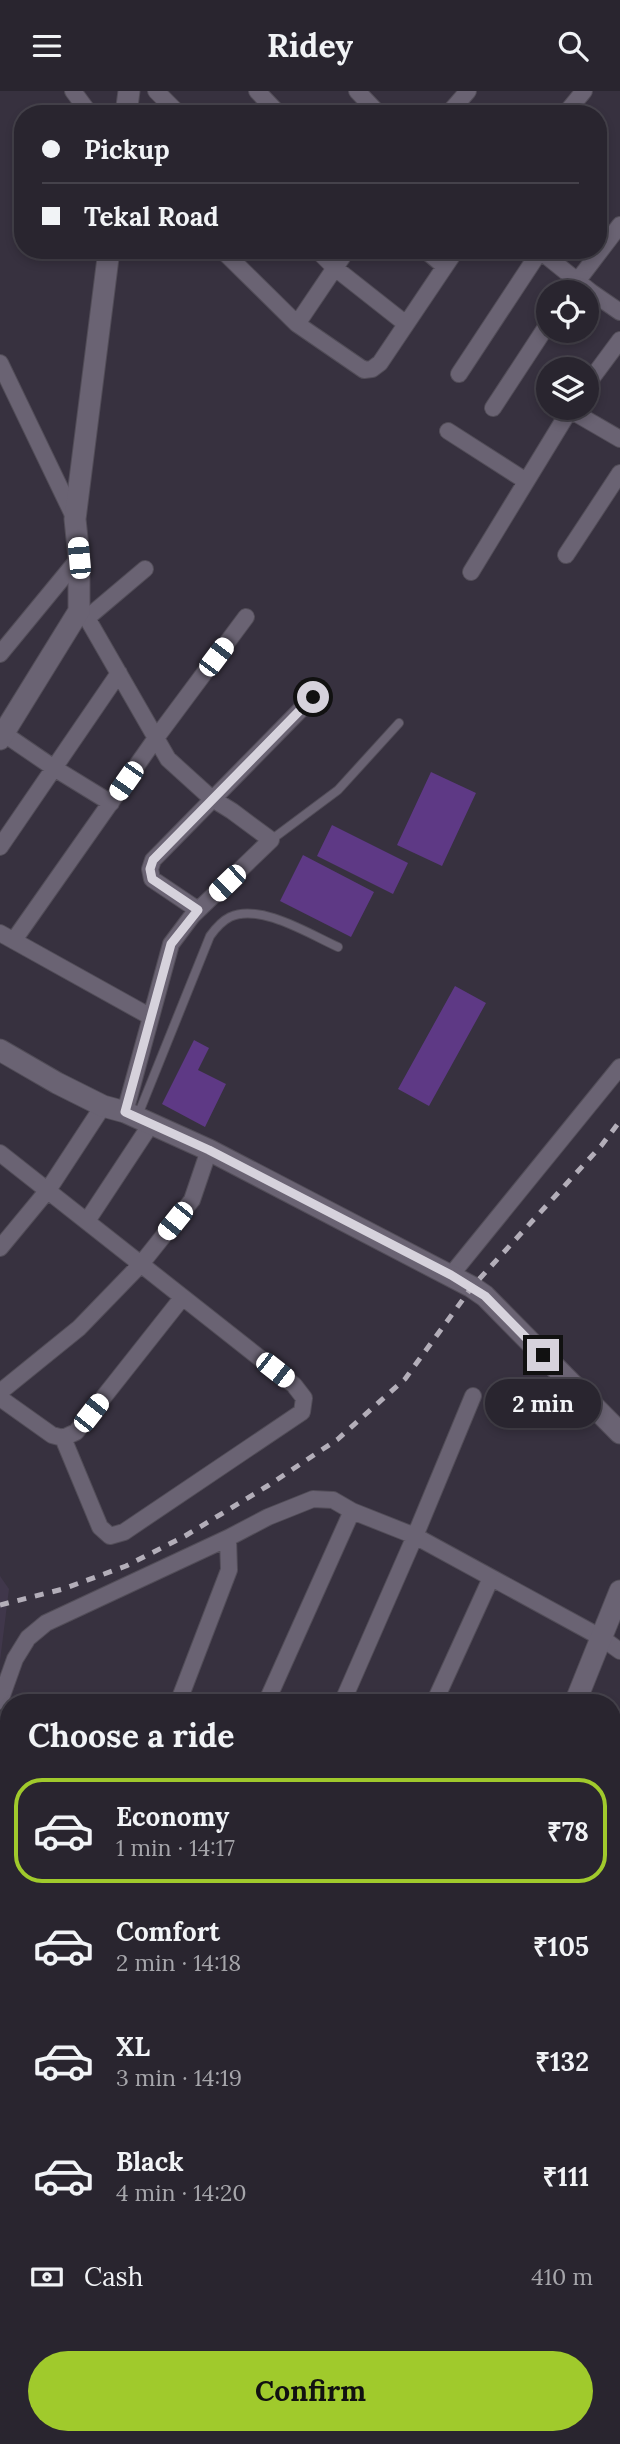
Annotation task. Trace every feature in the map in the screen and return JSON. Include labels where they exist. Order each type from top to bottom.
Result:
[{"type":"main road","points":[[1,734],[83,615],[75,519],[108,259]]},
{"type":"main road","points":[[0,1050],[103,1106],[209,1150],[451,1275],[485,1296],[620,1433]]},
{"type":"main road","points":[[579,1694],[620,1591]]},
{"type":"street","points":[[156,91],[170,105]]},
{"type":"street","points":[[257,91],[270,105]]},
{"type":"street","points":[[357,91],[370,105]]},
{"type":"street","points":[[456,105],[468,91]]},
{"type":"street","points":[[572,105],[584,91]]},
{"type":"street","points":[[607,242],[620,225]]},
{"type":"street","points":[[231,259],[297,324],[364,370],[372,369],[380,363],[449,259]]},
{"type":"street","points":[[326,259],[406,324]]},
{"type":"street","points":[[297,324],[341,259]]},
{"type":"street","points":[[436,259],[444,266]]},
{"type":"street","points":[[459,373],[535,259]]},
{"type":"street","points":[[547,259],[567,280]]},
{"type":"street","points":[[577,280],[593,259]]},
{"type":"street","points":[[599,301],[620,312]]},
{"type":"street","points":[[599,368],[620,340]]},
{"type":"street","points":[[494,408],[536,343]]},
{"type":"street","points":[[0,363],[6,391],[75,519]]},
{"type":"street","points":[[471,572],[563,420]]},
{"type":"street","points":[[588,420],[620,439]]},
{"type":"street","points":[[448,431],[526,481]]},
{"type":"street","points":[[566,555],[620,473]]},
{"type":"street","points":[[0,654],[79,558]]},
{"type":"street","points":[[87,1221],[137,1118],[151,1017],[171,944],[198,910],[271,840],[211,799],[168,759],[83,615],[145,569]]},
{"type":"street","points":[[151,1017],[7,937],[111,803],[246,617]]},
{"type":"street","points":[[0,847],[119,673]]},
{"type":"street","points":[[198,910],[152,879],[150,869],[153,860],[313,697]]},
{"type":"street","points":[[1,734],[111,803]]},
{"type":"street","points":[[451,1275],[620,1067]]},
{"type":"street","points":[[0,1248],[48,1190],[103,1106]]},
{"type":"street","points":[[0,1392],[79,1328],[141,1264],[192,1200],[209,1150]]},
{"type":"street","points":[[0,1153],[294,1385],[304,1398],[302,1412],[124,1532],[110,1536],[100,1527],[63,1438]]},
{"type":"street","points":[[0,1398],[52,1435],[63,1438],[76,1432],[182,1297]]},
{"type":"street","points":[[346,1694],[473,1396]]},
{"type":"street","points":[[7,1694],[15,1659],[28,1638],[46,1623],[229,1538],[268,1517],[313,1499],[333,1500],[352,1511],[415,1537],[602,1638],[620,1651]]},
{"type":"street","points":[[270,1694],[352,1511]]},
{"type":"street","points":[[181,1694],[229,1570],[229,1538]]},
{"type":"street","points":[[438,1694],[491,1579]]},
{"type":"lane","points":[[271,840],[338,790],[398,723]]},
{"type":"lane","points":[[137,1118],[210,936],[218,926],[230,916],[256,912],[338,947]]},
{"type":"shaded area","points":[[0,1576],[9,1589],[0,1661]]},
{"type":"building","points":[[431,772],[476,793],[442,866],[397,845]]},
{"type":"building","points":[[332,825],[408,863],[393,894],[317,856]]},
{"type":"building","points":[[303,855],[374,892],[351,937],[280,901]]},
{"type":"building","points":[[455,986],[486,1003],[429,1106],[398,1089]]},
{"type":"building","points":[[194,1040],[209,1048],[198,1070],[226,1084],[205,1127],[162,1104]]},
{"type":"railway","points":[[0,1605],[63,1589],[126,1566],[185,1536],[338,1439],[405,1379],[472,1287],[601,1146],[620,1121]]},
{"type":"route","points":[[313,697],[153,860],[150,869],[152,879],[198,910],[171,944],[125,1112],[209,1150],[472,1287],[485,1296],[543,1355]]}]
